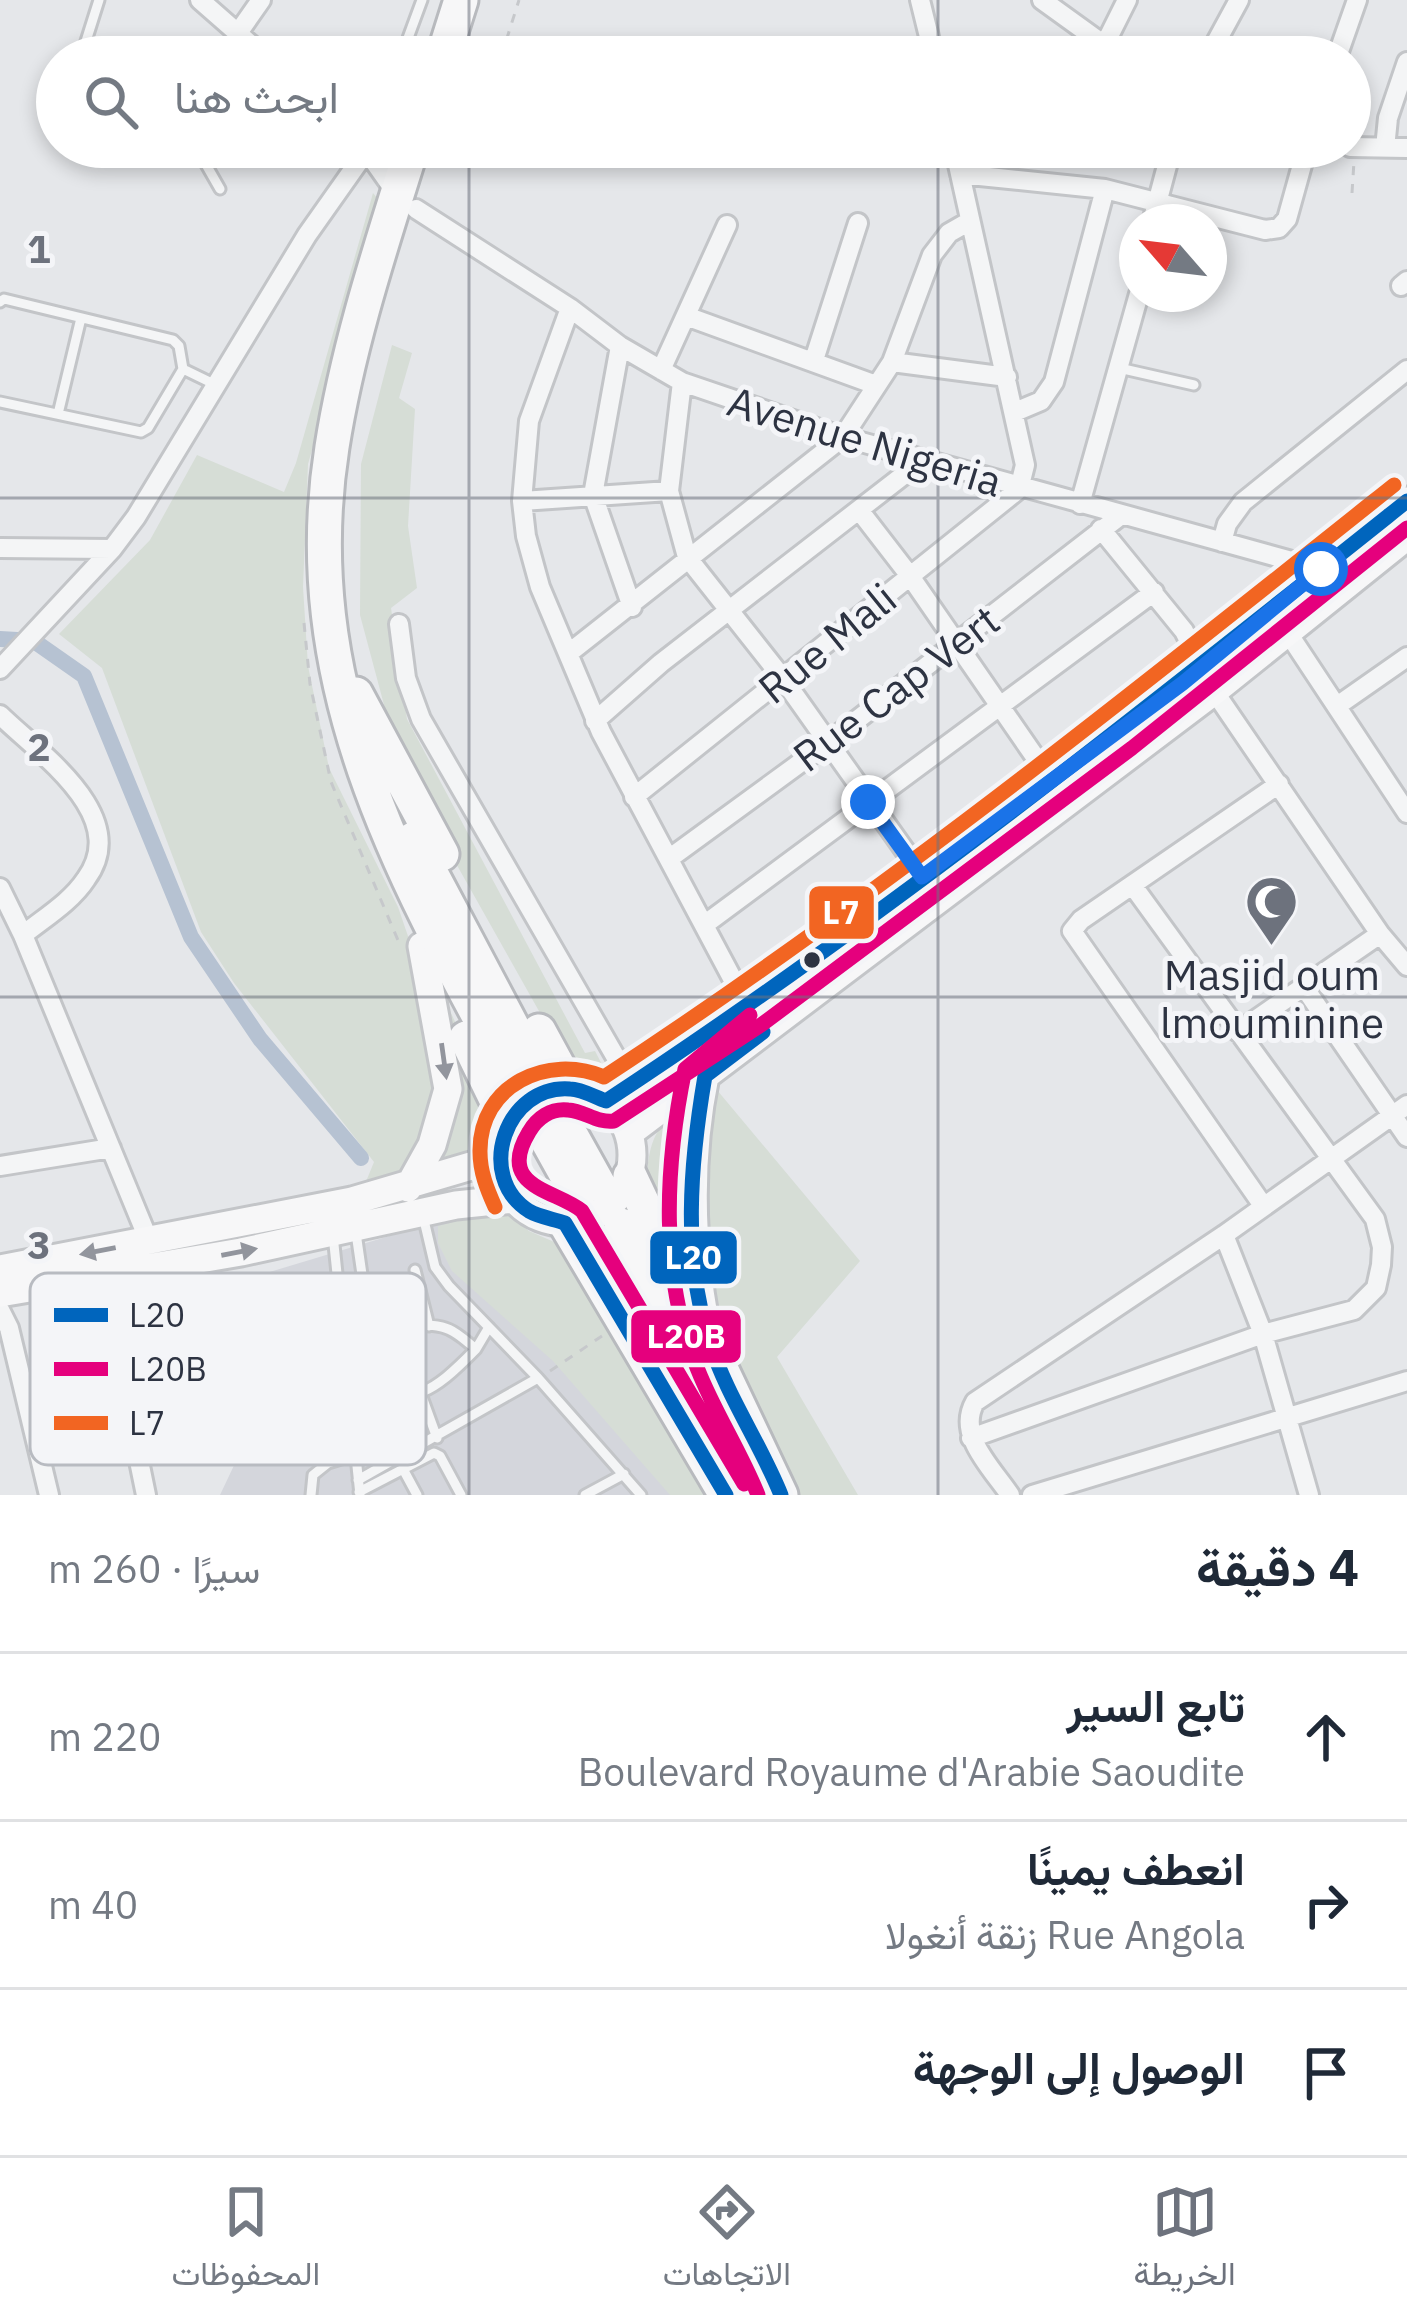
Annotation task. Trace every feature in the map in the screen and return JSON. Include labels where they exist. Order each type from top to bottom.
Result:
[{"type":"highway","points":[[449,36],[461,0]]},
{"type":"highway","points":[[470,36],[481,0]]},
{"type":"highway","points":[[406,202],[347,366],[331,450],[323,559],[328,626],[340,697],[358,758],[417,896],[526,1078],[411,837],[369,742],[356,694],[344,580],[347,478],[414,168]]},
{"type":"highway","points":[[356,694],[544,1112]]},
{"type":"highway","points":[[358,758],[370,832],[422,946],[544,1112],[593,1195],[726,1495]]},
{"type":"highway","points":[[593,1195],[709,1342],[782,1495]]},
{"type":"highway","points":[[744,1495],[610,1230],[769,1495]]},
{"type":"main road","points":[[415,1200],[498,1158],[544,1112],[606,1101],[932,888],[1209,679],[1321,569],[1403,517]]},
{"type":"main road","points":[[629,1133],[932,888],[1051,781],[1288,633],[1356,579],[1403,517]]},
{"type":"main road","points":[[415,1200],[448,1089],[422,946]]},
{"type":"main road","points":[[705,1076],[699,1107],[694,1258],[709,1342]]},
{"type":"main road","points":[[498,1158],[503,1181],[514,1199],[546,1220],[593,1195],[633,1154],[620,1115],[606,1101]]},
{"type":"main road","points":[[90,1273],[415,1200],[514,1199]]},
{"type":"main road","points":[[0,1269],[149,1241],[342,1217]]},
{"type":"main road","points":[[0,1293],[30,1286]]},
{"type":"street","points":[[200,0],[242,36]]},
{"type":"street","points":[[238,33],[261,0]]},
{"type":"street","points":[[920,0],[929,36]]},
{"type":"street","points":[[1042,0],[1091,36]]},
{"type":"street","points":[[1116,36],[1126,0]]},
{"type":"street","points":[[1219,36],[1239,0]]},
{"type":"street","points":[[1344,36],[1357,0]]},
{"type":"street","points":[[1385,148],[1388,118],[1407,62]]},
{"type":"street","points":[[1371,148],[1407,148]]},
{"type":"street","points":[[6,663],[112,549],[148,500],[352,168]]},
{"type":"street","points":[[381,168],[406,202]]},
{"type":"street","points":[[959,168],[1025,465],[1019,489]]},
{"type":"street","points":[[1155,204],[1165,168]]},
{"type":"street","points":[[960,174],[1105,189],[1246,226],[1279,228],[1294,203],[1302,168]]},
{"type":"street","points":[[1015,412],[1046,397],[1054,382],[1105,189]]},
{"type":"street","name":"Avenue Nigeria","points":[[406,202],[570,308],[620,346],[682,382],[843,437],[1019,489],[1356,579]]},
{"type":"street","points":[[569,653],[843,437],[892,362],[932,255],[949,233],[970,221]]},
{"type":"street","points":[[814,360],[858,223]]},
{"type":"street","points":[[661,370],[727,225]]},
{"type":"street","points":[[570,308],[529,421],[522,501],[526,536],[540,587],[596,721],[748,1008]]},
{"type":"street","points":[[1080,504],[1134,312]]},
{"type":"street","points":[[686,316],[876,385]]},
{"type":"street","points":[[620,346],[592,495],[632,607]]},
{"type":"street","points":[[892,362],[1007,377]]},
{"type":"street","points":[[1222,542],[1227,524],[1243,502],[1407,370]]},
{"type":"street","points":[[682,382],[669,491],[687,557],[781,676],[932,888]]},
{"type":"street","points":[[596,721],[923,460]]},
{"type":"street","name":"Rue Mali","points":[[634,797],[1019,489]]},
{"type":"street","points":[[522,501],[669,491]]},
{"type":"street","points":[[859,510],[1051,781]]},
{"type":"street","name":"Rue Cap Vert","points":[[670,858],[826,744],[1120,516]]},
{"type":"street","points":[[1101,529],[1154,592],[1380,934],[1407,966]]},
{"type":"street","points":[[0,548],[112,549]]},
{"type":"street","points":[[704,925],[1154,592]]},
{"type":"street","points":[[399,624],[406,678],[421,719],[630,1082]]},
{"type":"street","points":[[1288,633],[1407,813]]},
{"type":"street","points":[[1337,706],[1407,657]]},
{"type":"street","points":[[0,715],[77,790],[96,820],[101,846],[85,882],[13,926]]},
{"type":"street","points":[[1262,1204],[1072,931],[1077,923],[1279,784]]},
{"type":"street","points":[[971,1438],[1263,1334],[1354,1310],[1376,1288],[1382,1247],[1375,1219],[1132,886]]},
{"type":"street","points":[[0,889],[149,1241]]},
{"type":"street","points":[[1238,1032],[1380,934]]},
{"type":"street","points":[[1304,988],[1400,1110],[1407,1136]]},
{"type":"street","points":[[1010,1495],[971,1438],[967,1425],[975,1402],[1400,1110]]},
{"type":"street","points":[[0,1166],[111,1148]]},
{"type":"street","points":[[1224,1235],[1263,1334],[1309,1495]]},
{"type":"street","points":[[0,1310],[9,1328],[30,1414]]},
{"type":"street","points":[[1032,1495],[1407,1381]]},
{"type":"street","points":[[23,1386],[30,1385]]},
{"type":"street","points":[[43,1465],[50,1495]]},
{"type":"street","points":[[140,1465],[146,1495]]},
{"type":"lane","points":[[88,36],[99,0]]},
{"type":"lane","points":[[409,36],[422,0]]},
{"type":"lane","points":[[208,168],[220,189]]},
{"type":"lane","points":[[0,302],[4,299],[173,340],[179,346],[183,369],[148,428],[141,432],[0,402]]},
{"type":"lane","points":[[58,415],[81,318]]},
{"type":"lane","points":[[1119,368],[1194,385]]},
{"type":"lane","points":[[183,369],[217,386]]},
{"type":"lane","points":[[415,1200],[435,1268],[624,1474],[636,1493]]},
{"type":"lane","points":[[342,1217],[357,1273]]},
{"type":"lane","points":[[342,1217],[344,1273]]},
{"type":"lane","points":[[426,1314],[429,1326]]},
{"type":"lane","points":[[426,1326],[445,1327],[476,1348]]},
{"type":"lane","points":[[426,1392],[438,1387],[489,1328]]},
{"type":"lane","points":[[426,1444],[538,1378]]},
{"type":"lane","points":[[426,1408],[437,1438]]},
{"type":"lane","points":[[426,1456],[437,1454],[461,1495]]},
{"type":"lane","points":[[311,1495],[313,1475],[326,1465]]},
{"type":"lane","points":[[356,1465],[360,1494],[410,1465]]},
{"type":"lane","points":[[358,1480],[386,1465]]},
{"type":"lane","points":[[403,1469],[417,1495]]},
{"type":"lane","points":[[585,1495],[624,1474]]},
{"type":"path","points":[[508,36],[519,0]]},
{"type":"path","points":[[1352,168],[1352,193]]},
{"type":"path","points":[[538,1378],[608,1332]]},
{"type":"shaded area","points":[[373,193],[383,205],[308,464],[303,587],[308,666],[329,768],[398,907],[433,1009],[444,1092],[412,1176],[365,1184],[374,1162],[234,983],[201,932],[102,668],[59,634],[150,540],[197,455],[284,492]]},
{"type":"shaded area","points":[[392,345],[412,353],[399,398],[415,409],[408,526],[417,588],[391,608],[407,719],[585,1053],[595,1051],[610,1080],[603,1087],[585,1083],[562,1052],[418,796],[391,731],[360,615],[361,464]]},
{"type":"shaded area","points":[[435,979],[498,1113],[476,1153],[432,1171],[457,1110]]},
{"type":"shaded area","points":[[717,1090],[860,1261],[777,1357],[858,1495],[792,1495],[646,1196],[650,1155],[660,1129],[681,1110]]},
{"type":"shaded area","points":[[502,1209],[529,1231],[568,1248],[718,1495],[670,1495],[553,1361],[452,1271],[438,1243],[438,1226]]},
{"type":"shaded area","points":[[469,1212],[676,1495],[220,1495],[234,1465],[426,1465],[426,1273],[266,1273]]},
{"type":"waterway","points":[[0,639],[34,641],[84,676],[191,937],[260,1039],[361,1158]]},
{"type":"tunnel","points":[[537,1073],[560,1115]]},
{"type":"tunnel","points":[[515,1083],[538,1124]]},
{"type":"tunnel","points":[[578,1196],[600,1235]]},
{"type":"transit line","name":"L7","points":[[495,1207],[480,1152],[483,1129],[504,1092],[521,1080],[561,1069],[604,1077],[706,1008],[1006,790],[1394,485]]},
{"type":"transit line","name":"L20","points":[[726,1495],[565,1223],[529,1211],[512,1196],[501,1156],[514,1116],[548,1091],[574,1089],[606,1101],[710,1031],[1013,810],[1407,501]]},
{"type":"transit line","name":"L20B","points":[[744,1484],[582,1211],[524,1176],[520,1151],[532,1127],[545,1115],[562,1110],[614,1121],[761,1025],[1132,748],[1407,528]]},
{"type":"transit line","name":"L20B","points":[[750,1015],[685,1069],[673,1144],[669,1221],[685,1335],[758,1495]]},
{"type":"transit line","name":"L20","points":[[763,1032],[705,1076],[693,1176],[692,1244],[710,1343],[781,1495]]},
{"type":"place","name":"Masjid oum lmouminine","points":[[1272,948]]},
{"type":"route","points":[[868,802],[922,877],[1183,683],[1321,569]]}]
